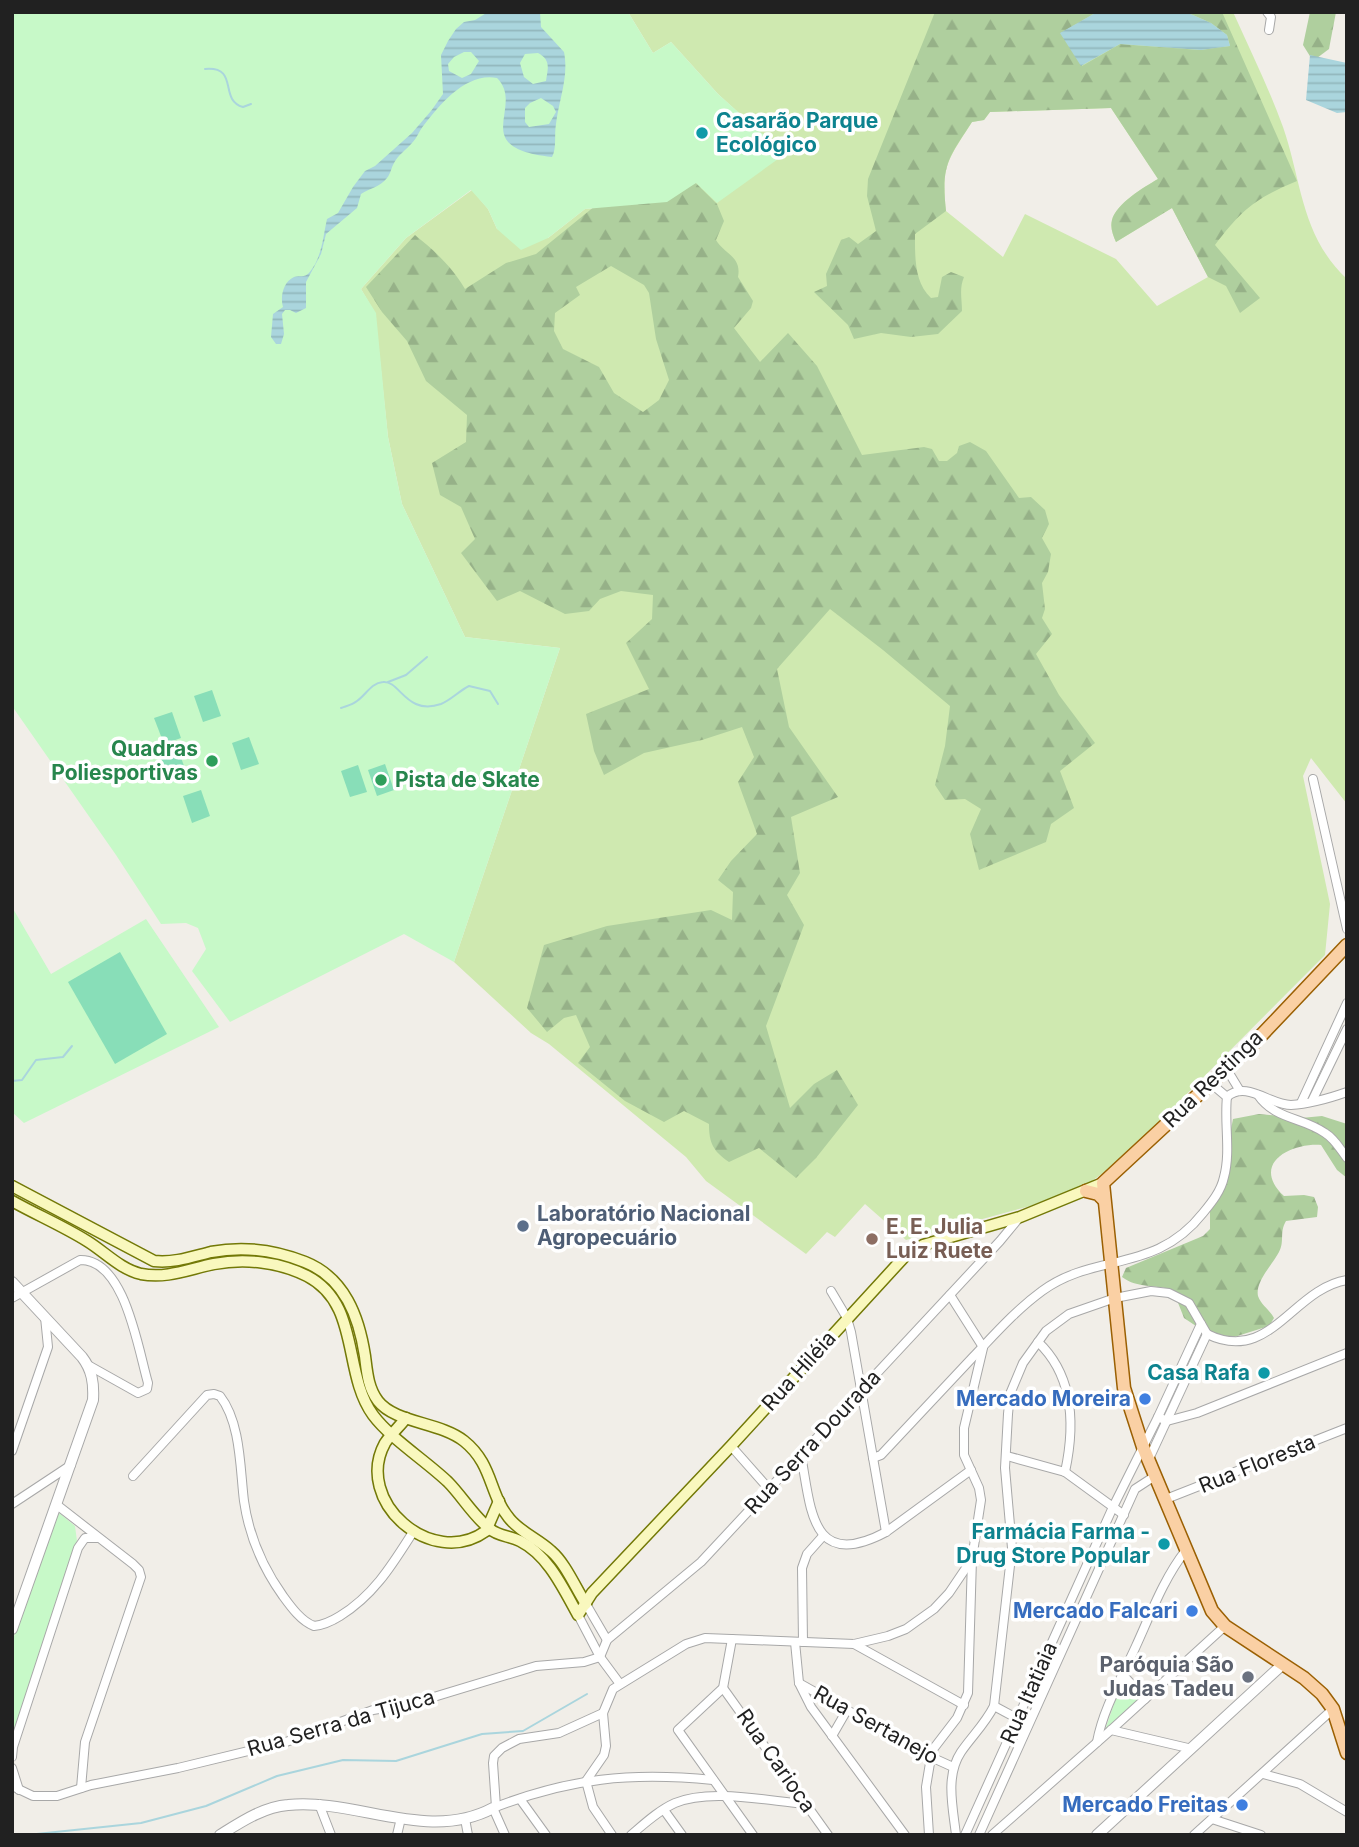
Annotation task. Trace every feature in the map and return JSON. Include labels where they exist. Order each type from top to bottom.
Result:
[{"type":"main road","name":"Rua Restinga","points":[[1068,1199],[1103,1183],[1208,1086],[1347,945]]},
{"type":"main road","points":[[1103,1183],[1124,1388],[1148,1461],[1167,1499],[1212,1611],[1225,1626],[1314,1685],[1333,1709],[1347,1754]]},
{"type":"main road","points":[[12,1186],[154,1261],[175,1262],[226,1250],[255,1249],[286,1256],[315,1267],[340,1287],[350,1303],[360,1334],[368,1380],[379,1402],[396,1415],[445,1430],[463,1441],[489,1472],[499,1500],[512,1521],[557,1557],[586,1604]]},
{"type":"main road","points":[[1086,1191],[1098,1194],[1104,1200]]},
{"type":"main road","name":"Rua Hiléia","points":[[578,1615],[592,1593],[906,1255],[913,1250],[1068,1199]]},
{"type":"main road","points":[[12,1201],[87,1241],[122,1266],[142,1274],[174,1275],[214,1264],[242,1261],[268,1263],[308,1277],[328,1292],[341,1312],[360,1394],[374,1416],[447,1482],[488,1528],[520,1541],[544,1561],[578,1615]]},
{"type":"main road","points":[[406,1418],[385,1444],[380,1465],[382,1491],[394,1514],[413,1532],[426,1538],[452,1541],[476,1537],[488,1528],[499,1500]]},
{"type":"street","points":[[1267,12],[1270,18],[1269,30]]},
{"type":"street","points":[[1313,779],[1347,929]]},
{"type":"street","points":[[1301,1103],[1347,1003]]},
{"type":"street","points":[[1312,1101],[1342,1049],[1347,1029]]},
{"type":"street","points":[[1328,1044],[1342,1049]]},
{"type":"street","points":[[1226,1068],[1240,1091]]},
{"type":"street","points":[[1208,1086],[1213,1086],[1227,1097]]},
{"type":"street","points":[[873,1458],[881,1455],[1014,1315],[1045,1289],[1085,1270],[1141,1257],[1182,1235],[1214,1199],[1225,1175],[1227,1097],[1232,1093],[1240,1091],[1289,1105],[1347,1092]]},
{"type":"street","points":[[1258,1095],[1265,1106],[1284,1117],[1312,1125],[1324,1132],[1335,1140],[1347,1158]]},
{"type":"street","name":"Rua Serra Dourada","points":[[600,1657],[607,1640],[701,1562],[1020,1217]]},
{"type":"street","points":[[17,1295],[80,1260],[96,1263],[113,1277],[124,1302],[148,1383],[147,1389],[138,1393],[88,1365]]},
{"type":"street","points":[[956,1835],[951,1788],[953,1767],[983,1727],[994,1706],[1012,1548],[1006,1481],[1010,1394],[1023,1363],[1046,1331],[1069,1314],[1115,1298],[1151,1291],[1169,1293],[1189,1303],[1208,1334],[1231,1343],[1259,1337],[1320,1290],[1347,1280]]},
{"type":"street","points":[[12,1282],[17,1295],[45,1316],[88,1365],[92,1377],[93,1400],[12,1629]]},
{"type":"street","points":[[831,1291],[847,1318],[852,1337],[886,1532]]},
{"type":"street","points":[[929,1835],[926,1787],[931,1758],[934,1748],[964,1705],[968,1692],[972,1630],[972,1559],[981,1500],[964,1455],[964,1428],[983,1347],[950,1295]]},
{"type":"street","points":[[45,1316],[48,1347]]},
{"type":"street","name":"Rua Itatiaia","points":[[965,1835],[1113,1507],[1201,1324]]},
{"type":"street","points":[[834,1331],[852,1337]]},
{"type":"street","points":[[12,1451],[48,1347],[61,1332]]},
{"type":"street","points":[[1148,1461],[1208,1334]]},
{"type":"street","points":[[1038,1342],[1051,1354],[1058,1366],[1070,1406],[1071,1446],[1065,1472]]},
{"type":"street","points":[[1135,1425],[1147,1426],[1157,1418],[1167,1421],[1197,1413],[1347,1353]]},
{"type":"street","points":[[961,1370],[976,1376]]},
{"type":"street","points":[[858,1371],[873,1377]]},
{"type":"street","points":[[133,1476],[207,1395],[220,1396],[236,1437],[246,1513],[258,1552],[283,1595],[306,1622],[314,1626],[324,1625],[368,1594],[393,1565],[413,1532]]},
{"type":"street","points":[[1177,1400],[1189,1413],[1197,1413]]},
{"type":"street","points":[[845,1407],[865,1415]]},
{"type":"street","name":"Rua Floresta","points":[[1167,1499],[1347,1428]]},
{"type":"street","points":[[731,1446],[769,1489]]},
{"type":"street","points":[[801,1455],[814,1520],[823,1536],[831,1541],[847,1544],[874,1539],[886,1532],[971,1470]]},
{"type":"street","points":[[1007,1456],[1065,1472],[1124,1515]]},
{"type":"street","points":[[12,1504],[71,1464]]},
{"type":"street","name":"Rua Itatiaia","points":[[979,1835],[1135,1489],[1155,1476]]},
{"type":"street","points":[[57,1505],[133,1564],[141,1577],[85,1742],[81,1788]]},
{"type":"street","points":[[823,1536],[807,1554],[802,1569],[799,1683],[811,1707],[905,1835]]},
{"type":"street","points":[[12,1757],[78,1548],[85,1538],[97,1538]]},
{"type":"street","points":[[1097,1742],[1100,1727],[1170,1572],[1186,1550]]},
{"type":"street","points":[[612,1835],[593,1807],[586,1781],[607,1746],[603,1713],[613,1689],[696,1640],[855,1644],[888,1636],[921,1620],[949,1593],[972,1559]]},
{"type":"street","points":[[586,1604],[607,1640]]},
{"type":"street","points":[[578,1615],[600,1657],[620,1684]]},
{"type":"street","points":[[992,1835],[1225,1626]]},
{"type":"street","points":[[732,1639],[723,1688],[678,1730],[753,1835]]},
{"type":"street","points":[[855,1644],[964,1705]]},
{"type":"street","name":"Rua Serra da Tijuca","points":[[15,1788],[33,1796],[50,1797],[286,1742],[373,1710],[414,1703],[536,1667],[584,1662],[600,1657]]},
{"type":"street","points":[[1097,1835],[1188,1748],[1283,1664]]},
{"type":"street","points":[[1123,1675],[1145,1699]]},
{"type":"street","name":"Rua Sertanejo","points":[[799,1683],[931,1758],[953,1767]]},
{"type":"street","name":"Rua Carioca","points":[[723,1688],[828,1835]]},
{"type":"street","points":[[994,1706],[1030,1723]]},
{"type":"street","points":[[1194,1835],[1333,1709]]},
{"type":"street","points":[[832,1736],[847,1710]]},
{"type":"street","points":[[505,1835],[494,1808],[494,1756],[502,1748],[519,1740],[559,1733],[603,1713]]},
{"type":"street","points":[[1111,1730],[1188,1748]]},
{"type":"street","points":[[12,1768],[15,1788]]},
{"type":"street","points":[[1263,1774],[1300,1784],[1347,1812]]},
{"type":"street","points":[[220,1835],[268,1809],[286,1805],[319,1804],[430,1822],[465,1819],[554,1788],[586,1781],[662,1775],[713,1780]]},
{"type":"street","points":[[631,1835],[664,1810],[687,1799],[726,1797],[805,1804]]},
{"type":"street","points":[[520,1799],[546,1835]]},
{"type":"street","points":[[319,1804],[331,1835]]},
{"type":"street","points":[[1337,1804],[1347,1804]]},
{"type":"street","points":[[664,1810],[682,1835]]},
{"type":"street","points":[[397,1835],[401,1818]]},
{"type":"street","points":[[954,1818],[963,1822],[971,1820]]},
{"type":"street","points":[[1212,1818],[1261,1835]]},
{"type":"street","points":[[465,1819],[468,1835]]},
{"type":"street","points":[[986,1819],[1001,1828]]},
{"type":"green space","points":[[12,12],[628,12],[653,53],[671,42],[718,94],[785,154],[717,203],[696,183],[667,202],[585,209],[548,238],[521,250],[497,229],[488,209],[471,190],[406,238],[361,289],[376,313],[388,437],[402,504],[465,637],[560,648],[454,962],[404,934],[230,1022],[192,971],[206,949],[198,928],[186,923],[161,924],[12,706]]},
{"type":"green space","points":[[628,12],[1233,12],[1283,127],[1312,227],[1320,245],[1347,279],[1347,804],[1311,758],[1303,776],[1330,904],[1325,955],[1120,1161],[1089,1183],[1030,1206],[906,1240],[865,1204],[835,1237],[827,1232],[806,1254],[706,1181],[686,1157],[549,1044],[531,1033],[454,962],[560,648],[465,637],[402,504],[388,437],[375,313],[361,289],[406,238],[472,190],[488,209],[497,229],[548,238],[585,209],[667,202],[696,183],[784,154],[718,94],[671,42],[653,53]],"holes":[[[1111,108],[1158,179],[1131,196],[1119,208],[1111,226],[1116,242],[1172,208],[1208,277],[1157,306],[1116,259],[1025,214],[1003,257],[946,211],[945,183],[948,164],[972,122],[984,120],[990,112]]]},
{"type":"green space","points":[[935,12],[1097,12],[1061,33],[1082,66],[1120,44],[1200,50],[1230,46],[1227,35],[1211,23],[1186,12],[1222,12],[1297,181],[1251,206],[1233,222],[1215,245],[1260,298],[1240,313],[1226,286],[1208,277],[1172,208],[1116,242],[1111,226],[1119,208],[1131,196],[1158,179],[1111,108],[990,112],[984,120],[972,122],[948,163],[945,183],[946,211],[915,234],[918,277],[925,292],[931,298],[938,297],[942,277],[951,272],[964,277],[961,290],[962,311],[938,334],[911,337],[881,333],[854,339],[848,325],[814,292],[827,286],[826,274],[841,240],[849,237],[858,244],[876,231],[867,196],[868,179]]},
{"type":"green space","points":[[1310,12],[1336,12],[1329,49],[1313,61],[1303,45]]},
{"type":"green space","points":[[696,183],[717,204],[724,221],[716,240],[735,260],[739,270],[738,277],[753,301],[751,308],[734,328],[760,362],[788,333],[817,366],[862,455],[924,447],[932,449],[939,461],[947,461],[957,453],[959,446],[970,442],[986,451],[1019,498],[1031,497],[1045,510],[1049,524],[1042,538],[1051,554],[1048,572],[1042,583],[1045,609],[1042,618],[1052,634],[1036,654],[1059,695],[1095,743],[1060,771],[1074,808],[1051,824],[1046,842],[979,870],[970,834],[981,809],[965,799],[945,800],[935,785],[945,746],[950,706],[830,609],[777,669],[789,727],[838,797],[791,817],[800,873],[787,895],[804,925],[766,1026],[790,1108],[814,1084],[837,1070],[858,1105],[816,1158],[796,1178],[759,1148],[729,1162],[713,1146],[709,1124],[684,1111],[664,1122],[625,1101],[578,1063],[590,1047],[576,1015],[564,1018],[547,1032],[527,1008],[544,945],[607,926],[711,910],[732,920],[733,892],[718,880],[731,861],[757,834],[738,782],[754,757],[742,727],[702,740],[644,753],[604,775],[594,751],[586,714],[649,689],[626,643],[652,619],[653,595],[621,591],[600,599],[589,611],[565,614],[520,591],[497,601],[461,553],[475,539],[461,507],[440,495],[432,463],[466,442],[467,415],[426,381],[407,341],[382,312],[366,287],[415,235],[443,260],[465,289],[506,263],[536,254],[595,206]],"holes":[[[611,266],[644,285],[649,293],[656,339],[669,380],[659,400],[643,412],[614,393],[599,367],[563,349],[554,331],[555,313],[580,295],[576,287]]]},
{"type":"green space","points":[[212,690],[221,716],[203,722],[194,696]]},
{"type":"green space","points":[[172,712],[181,738],[164,744],[154,718]]},
{"type":"green space","points":[[249,737],[259,764],[241,770],[232,743]]},
{"type":"green space","points":[[179,752],[188,777],[170,783],[161,758]]},
{"type":"green space","name":"Pista de Skate","points":[[385,764],[394,790],[377,796],[368,770]]},
{"type":"green space","points":[[358,765],[367,792],[350,797],[341,771]]},
{"type":"green space","points":[[201,790],[210,816],[192,823],[183,796]]},
{"type":"green space","points":[[12,907],[51,974],[146,919],[219,1027],[24,1123],[12,1112]]},
{"type":"green space","points":[[120,952],[167,1034],[115,1064],[68,982]]},
{"type":"green space","points":[[1259,1114],[1301,1118],[1322,1116],[1347,1124],[1347,1178],[1337,1170],[1321,1145],[1297,1148],[1278,1158],[1271,1174],[1275,1185],[1284,1196],[1314,1197],[1318,1207],[1317,1217],[1286,1221],[1284,1225],[1281,1248],[1261,1279],[1258,1291],[1259,1299],[1274,1318],[1269,1326],[1231,1338],[1202,1330],[1184,1318],[1173,1290],[1140,1285],[1122,1277],[1126,1268],[1203,1236],[1210,1229],[1210,1209],[1223,1170],[1233,1119]]},
{"type":"green space","points":[[58,1512],[75,1526],[77,1541],[12,1737],[12,1642]]},
{"type":"green space","points":[[1122,1681],[1138,1700],[1105,1730]]},
{"type":"water","points":[[488,12],[540,12],[541,27],[564,52],[564,79],[552,157],[526,152],[511,145],[504,136],[506,101],[504,89],[497,78],[486,77],[465,84],[431,116],[414,141],[396,160],[384,181],[361,194],[357,208],[326,234],[321,254],[306,282],[306,308],[296,313],[285,310],[282,314],[284,334],[281,344],[276,344],[271,337],[273,314],[283,307],[282,294],[285,286],[294,277],[307,275],[313,267],[317,261],[327,219],[338,213],[365,171],[375,166],[412,133],[431,111],[443,94],[441,55],[456,29],[464,22],[475,20]],"holes":[[[464,52],[471,52],[479,61],[471,74],[462,78],[449,71],[448,64]],[[538,53],[545,58],[548,65],[546,81],[533,84],[524,77],[520,63],[525,54]],[[541,98],[553,106],[556,112],[549,124],[529,127],[525,122],[525,108]]]},
{"type":"water","points":[[1097,12],[1186,12],[1211,23],[1227,35],[1230,46],[1201,50],[1120,44],[1081,66],[1060,33]]},
{"type":"water","points":[[1310,55],[1347,63],[1347,112],[1337,113],[1306,100]]},
{"type":"waterway","points":[[205,69],[216,69],[222,73],[231,98],[236,103],[243,107],[251,104]]},
{"type":"waterway","points":[[388,682],[406,675],[427,657]]},
{"type":"waterway","points":[[341,708],[360,699],[372,687],[383,682],[394,686],[405,697],[420,705],[441,704],[469,686],[490,691],[498,704]]},
{"type":"waterway","points":[[12,1081],[22,1080],[36,1060],[63,1057],[72,1046]]},
{"type":"waterway","points":[[27,1835],[141,1823],[206,1806],[277,1776],[343,1760],[396,1761],[482,1734],[523,1731],[587,1694]]},
{"type":"place","name":"Casarão Parque Ecológico","points":[[702,133]]},
{"type":"place","name":"Quadras Poliesportivas","points":[[212,761]]},
{"type":"place","name":"Pista de Skate","points":[[381,780]]},
{"type":"place","name":"Laboratório Nacional Agropecuário","points":[[523,1226]]},
{"type":"place","name":"E. E. Julia Luiz Ruete","points":[[872,1239]]},
{"type":"place","name":"Casa Rafa","points":[[1264,1373]]},
{"type":"place","name":"Mercado Moreira","points":[[1145,1399]]},
{"type":"place","name":"Farmácia Farma - Drug Store Popular","points":[[1164,1544]]},
{"type":"place","name":"Mercado Falcari","points":[[1192,1611]]},
{"type":"place","name":"Paróquia São Judas Tadeu","points":[[1248,1677]]},
{"type":"place","name":"Mercado Freitas","points":[[1242,1805]]}]
